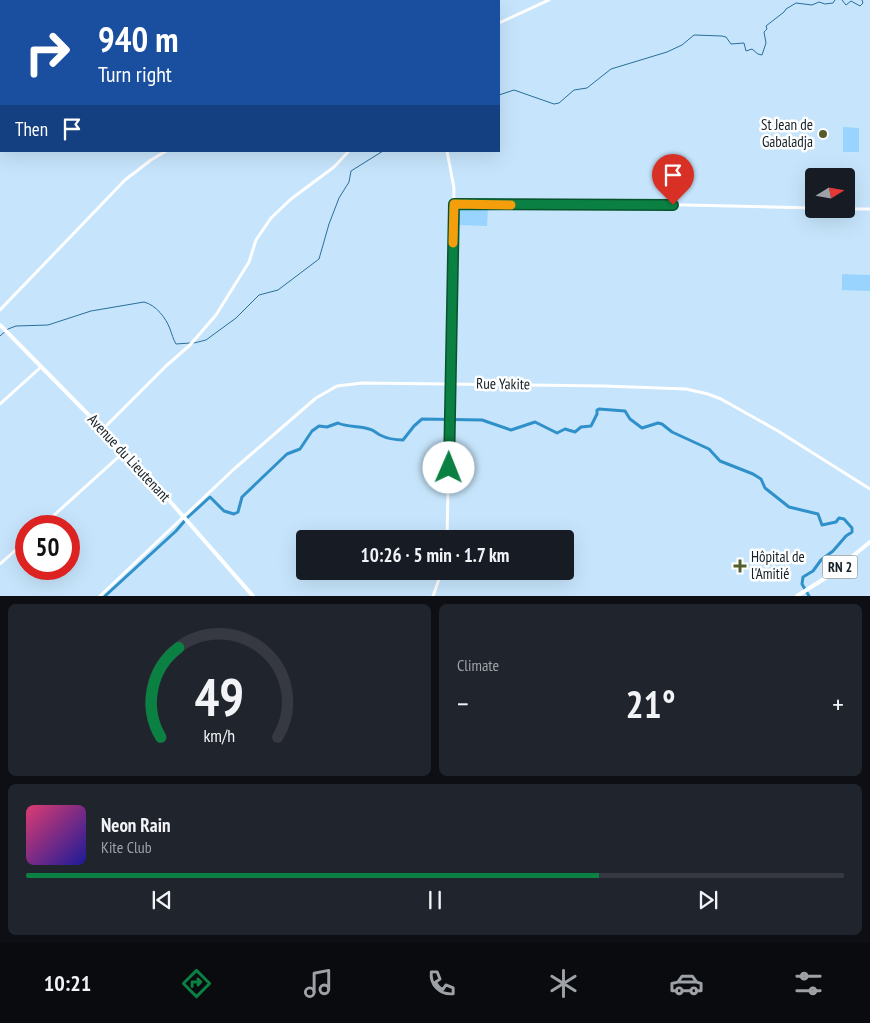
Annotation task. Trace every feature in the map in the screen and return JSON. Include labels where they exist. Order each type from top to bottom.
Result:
[{"type":"main road","points":[[500,23],[549,0]]},
{"type":"main road","points":[[0,310],[126,180],[164,152]]},
{"type":"main road","points":[[103,429],[166,366],[191,344],[222,307],[234,283],[250,261],[256,240],[271,218],[291,199],[333,168],[347,152]]},
{"type":"main road","points":[[447,152],[453,181],[454,204],[447,530]]},
{"type":"main road","points":[[454,204],[542,206],[640,204],[805,208]]},
{"type":"main road","points":[[855,209],[870,209]]},
{"type":"main road","name":"Avenue du Lieutenant","points":[[0,325],[124,451],[185,517],[253,596]]},
{"type":"main road","points":[[0,404],[41,367]]},
{"type":"main road","name":"Rue Yakite","points":[[100,596],[316,398],[330,389],[354,383],[636,387],[680,389],[708,394],[721,398],[778,431],[870,489]]},
{"type":"main road","points":[[54,515],[124,451]]},
{"type":"main road","name":"RN 2","points":[[797,596],[827,577],[870,542]]},
{"type":"main road","points":[[0,564],[15,551]]},
{"type":"main road","points":[[433,596],[439,580]]},
{"type":"shaded area","points":[[843,127],[859,128],[859,152],[843,152]]},
{"type":"shaded area","points":[[458,206],[488,207],[487,226],[457,225]]},
{"type":"shaded area","points":[[842,274],[870,275],[870,291],[842,290]]},
{"type":"waterway","points":[[500,95],[514,90],[554,104],[559,103],[574,90],[587,88],[611,69],[667,52],[682,45],[694,35],[726,37],[731,44],[744,43],[746,51],[752,49],[762,55],[766,43],[764,32],[767,29],[766,26],[786,9],[796,3],[812,5],[819,2],[825,4],[833,3],[835,0]]},
{"type":"waterway","points":[[842,0],[846,5],[851,1],[860,6],[863,3],[862,0]]},
{"type":"waterway","points":[[194,343],[206,340],[236,318],[259,295],[278,290],[319,259],[329,224],[339,198],[349,182],[351,171],[381,152]]},
{"type":"waterway","points":[[0,336],[8,329],[16,326],[48,325],[91,311],[144,302],[153,306],[163,316],[176,344],[190,343]]},
{"type":"waterway","points":[[105,596],[210,497],[224,511],[234,514],[238,512],[242,497],[287,454],[300,449],[312,431],[319,426],[327,427],[338,423],[365,428],[385,437],[403,440],[422,419],[482,420],[511,430],[535,422],[557,433],[565,429],[575,432],[581,427],[591,426],[599,409],[625,411],[630,419],[642,428],[658,423],[662,424],[672,432],[709,449],[720,461],[761,479],[765,488],[789,507],[818,514],[822,525],[836,522],[839,518],[844,519],[852,528],[852,532],[821,560],[813,571],[803,577],[802,584],[809,596]]},
{"type":"slow traffic","points":[[453,243],[454,204],[511,205]]},
{"type":"place","name":"St Jean de Gabaladja","points":[[823,134]]},
{"type":"place","name":"Hôpital de l'Amitié","points":[[740,566]]},
{"type":"route","points":[[449,468],[454,204],[542,206],[673,205]]}]
